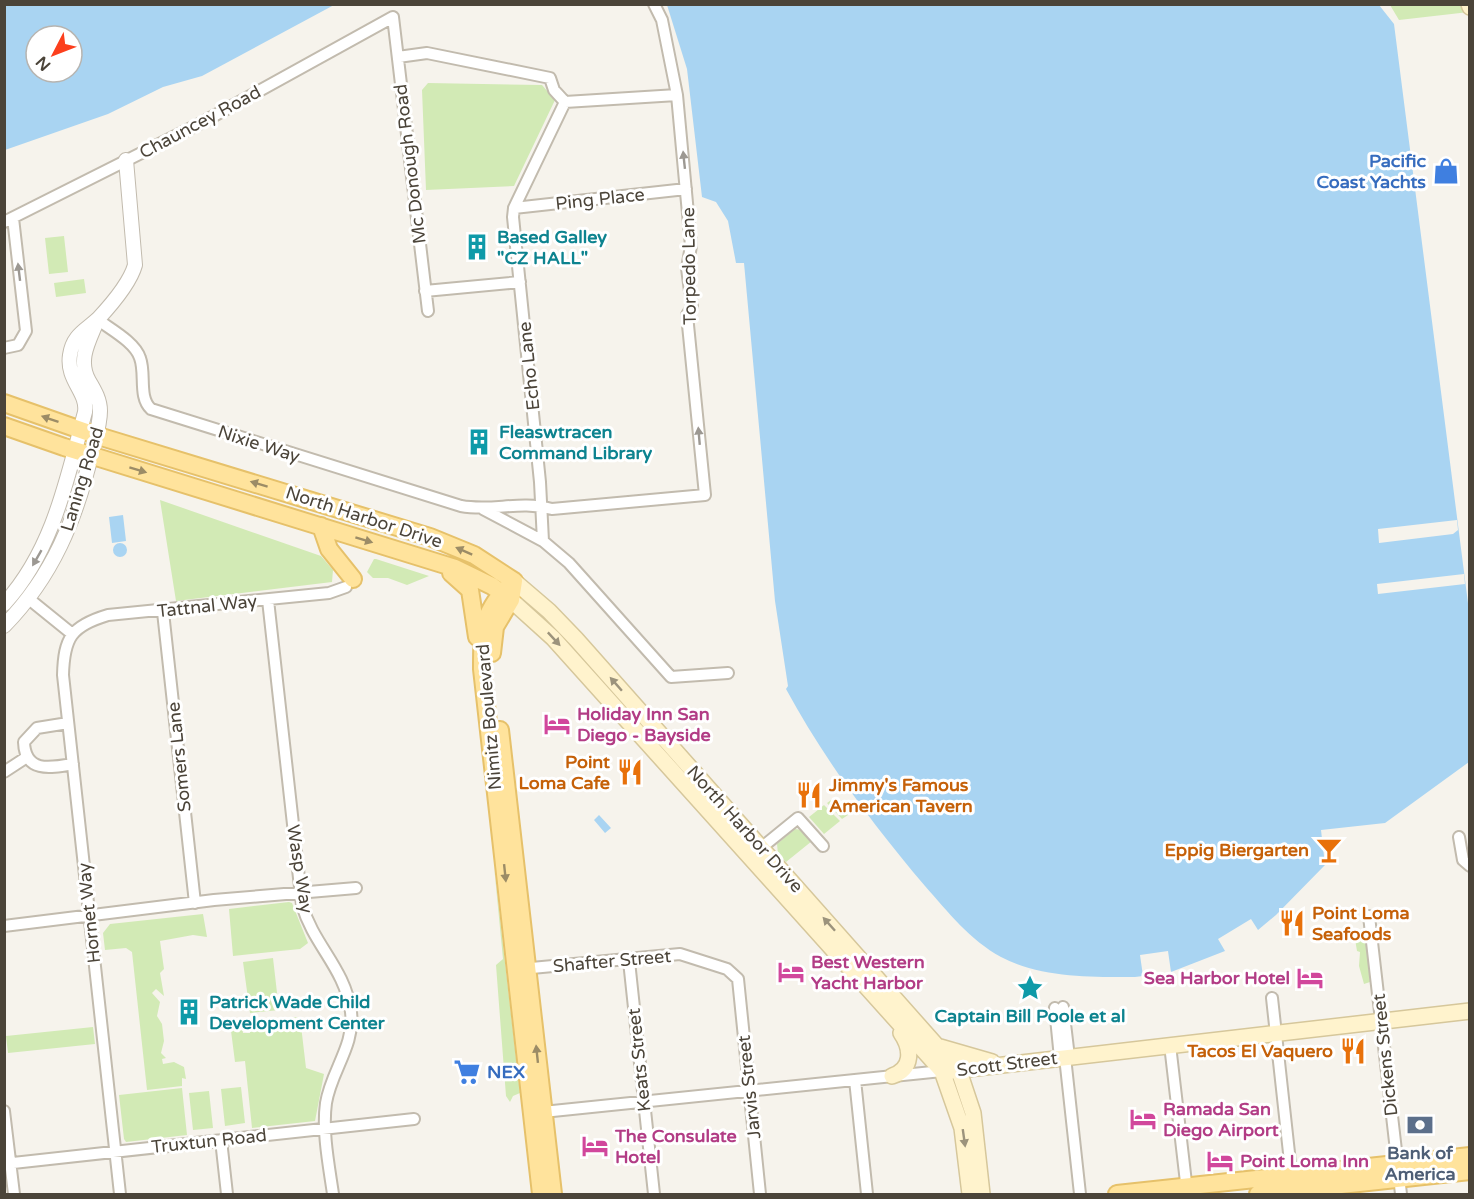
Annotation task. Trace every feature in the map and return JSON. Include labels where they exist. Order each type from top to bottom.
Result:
[{"type":"main road","name":"North Harbor Drive","points":[[4,403],[87,433],[430,537],[474,555],[514,581],[569,632],[958,1071],[973,1113],[982,1194]]},
{"type":"main road","name":"North Harbor Drive","points":[[4,426],[91,456],[432,561],[471,575],[506,596],[553,638],[893,1020],[942,1071],[962,1128],[970,1194]]},
{"type":"main road","points":[[321,526],[328,549],[350,583]]},
{"type":"main road","points":[[432,561],[460,579],[470,590],[482,669]]},
{"type":"main road","name":"Nimitz Boulevard","points":[[514,581],[495,627],[492,657],[541,1194]]},
{"type":"main road","name":"Nimitz Boulevard","points":[[506,596],[484,625],[482,669],[553,1194]]},
{"type":"main road","name":"Scott Street","points":[[942,1071],[958,1071],[1470,1011]]},
{"type":"main road","points":[[892,1076],[905,1068],[909,1056],[907,1044],[893,1020]]},
{"type":"main road","points":[[937,1046],[976,1059],[1010,1064]]},
{"type":"main road","points":[[1399,1179],[1470,1156]]},
{"type":"main road","points":[[1117,1194],[1292,1187],[1470,1171]]},
{"type":"main road","points":[[1257,1194],[1292,1187]]},
{"type":"street","name":"Torpedo Lane","points":[[542,506],[552,509],[705,495],[687,315],[692,308],[687,268],[691,246],[687,189],[677,95],[662,20],[654,4]]},
{"type":"street","name":"Mc Donough Road","points":[[393,17],[428,310]]},
{"type":"street","name":"Chauncey Road","points":[[9,220],[201,123],[393,17]]},
{"type":"street","points":[[398,57],[427,53],[550,78],[554,90],[565,102],[677,95]]},
{"type":"street","name":"Echo Lane","points":[[543,541],[542,506],[513,233],[514,208],[565,102]]},
{"type":"street","name":"Laning Road","points":[[4,604],[24,580],[46,541],[74,450],[99,421],[99,403],[85,372],[83,360],[98,319],[131,275],[135,265],[126,160]]},
{"type":"street","name":"Ping Place","points":[[514,208],[687,189]]},
{"type":"street","points":[[4,348],[21,343],[25,336],[26,326],[9,220]]},
{"type":"street","points":[[425,291],[520,282]]},
{"type":"street","name":"Nixie Way","points":[[98,319],[137,352],[140,358],[146,401],[152,409],[323,465],[479,509]]},
{"type":"street","name":"Laning Road","points":[[4,626],[29,599],[46,575],[62,542],[91,456],[87,433]]},
{"type":"street","points":[[479,509],[530,503],[542,506]]},
{"type":"street","points":[[479,509],[543,541],[569,563],[671,677],[728,673]]},
{"type":"street","name":"Tattnal Way","points":[[71,633],[88,621],[108,615],[163,612],[329,593],[350,583]]},
{"type":"street","points":[[29,599],[71,633]]},
{"type":"street","name":"Wasp Way","points":[[268,600],[300,893],[306,918],[347,987],[351,1015],[350,1040],[331,1083],[326,1104],[326,1128],[333,1194]]},
{"type":"street","name":"Somers Lane","points":[[163,612],[195,903]]},
{"type":"street","name":"Hornet Way","points":[[71,633],[64,651],[63,675],[120,1194]]},
{"type":"street","points":[[68,723],[44,726],[30,734],[24,742],[27,757],[33,764],[42,767],[72,764]]},
{"type":"street","points":[[4,772],[27,757]]},
{"type":"street","points":[[748,858],[798,818],[823,846]]},
{"type":"street","points":[[1459,837],[1463,860],[1470,866]]},
{"type":"street","points":[[4,926],[89,914],[356,888]]},
{"type":"street","name":"Dickens Street","points":[[1369,916],[1399,1179]]},
{"type":"street","name":"Shafter Street","points":[[522,969],[623,958],[628,961],[680,954],[727,969],[738,979]]},
{"type":"street","name":"Keats Street","points":[[628,961],[654,1194]]},
{"type":"street","name":"Jarvis Street","points":[[738,979],[760,1194]]},
{"type":"street","points":[[1272,998],[1292,1187]]},
{"type":"street","points":[[1059,1007],[1080,1194]]},
{"type":"street","points":[[1170,1046],[1187,1191]]},
{"type":"street","name":"Scott Street","points":[[543,1112],[942,1071]]},
{"type":"street","points":[[855,1080],[867,1194]]},
{"type":"street","points":[[4,1111],[7,1164],[14,1194]]},
{"type":"street","name":"Truxtun Road","points":[[7,1164],[414,1119]]},
{"type":"street","points":[[221,1140],[226,1194]]},
{"type":"green space","points":[[1390,5],[1469,5],[1469,12],[1399,20]]},
{"type":"green space","points":[[428,83],[542,85],[555,100],[514,186],[426,190],[422,90]]},
{"type":"green space","points":[[64,236],[68,272],[49,274],[45,238]]},
{"type":"green space","points":[[84,279],[86,293],[56,297],[54,283]]},
{"type":"green space","points":[[160,500],[321,556],[333,570],[332,582],[176,601]]},
{"type":"green space","points":[[374,559],[429,576],[407,585],[388,578],[373,578],[367,572]]},
{"type":"green space","points":[[834,798],[848,815],[842,819],[827,803]]},
{"type":"green space","points":[[824,805],[840,821],[824,834],[809,817]]},
{"type":"green space","points":[[795,829],[802,830],[812,841],[786,862],[778,854],[777,844]]},
{"type":"green space","points":[[494,866],[520,1093],[513,1096],[510,1102],[506,1096],[496,965],[503,959]]},
{"type":"green space","points":[[292,903],[308,943],[300,949],[233,956],[229,909]]},
{"type":"green space","points":[[203,914],[207,937],[193,935],[160,941],[164,969],[160,973],[164,996],[156,989],[152,993],[160,1002],[157,1016],[162,1024],[164,1041],[161,1053],[166,1058],[162,1059],[163,1064],[174,1062],[184,1067],[186,1079],[182,1078],[182,1086],[147,1090],[132,952],[126,948],[105,950],[103,933],[110,924]]},
{"type":"green space","points":[[1365,931],[1370,982],[1364,984],[1359,966],[1360,952],[1357,951],[1355,939]]},
{"type":"green space","points":[[273,958],[279,1010],[250,1013],[243,962]]},
{"type":"green space","points":[[300,1017],[306,1068],[324,1074],[315,1121],[252,1128],[245,1061],[235,1062],[230,1023],[241,1022],[243,1033],[250,1033],[251,1021]]},
{"type":"green space","points":[[93,1027],[95,1044],[8,1053],[6,1036]]},
{"type":"green space","points":[[241,1087],[245,1123],[225,1126],[221,1089]]},
{"type":"green space","points":[[182,1088],[187,1135],[126,1142],[119,1095]]},
{"type":"green space","points":[[209,1091],[213,1128],[193,1130],[189,1093]]},
{"type":"water","points":[[5,4],[334,4],[202,76],[163,87],[108,114],[5,150]]},
{"type":"water","points":[[667,5],[1379,5],[1394,24],[1469,611],[1469,762],[1385,823],[1321,830],[1325,865],[1276,915],[1258,930],[1251,919],[1218,939],[1225,951],[1171,972],[1168,951],[1140,955],[1143,976],[1084,976],[1050,973],[1016,964],[1001,957],[969,934],[925,886],[868,815],[816,741],[786,689],[788,686],[775,601],[744,263],[736,263],[728,221],[716,202],[702,197],[687,69]]},
{"type":"water","points":[[123,515],[126,541],[112,543],[109,517]]},
{"type":"water","points":[[120,543],[125,545],[127,550],[125,555],[120,557],[115,555],[113,550],[115,545]]},
{"type":"water","points":[[599,815],[611,828],[605,833],[594,820]]},
{"type":"pier","points":[[1457,520],[1458,530],[1453,534],[1379,543],[1378,529]]},
{"type":"pier","points":[[1464,574],[1465,584],[1378,594],[1377,584]]},
{"type":"place","name":"Pacific Coast Yachts","points":[[1446,171]]},
{"type":"place","name":"Based Galley \"CZ HALL\"","points":[[477,247]]},
{"type":"place","name":"Fleaswtracen Command Library","points":[[479,442]]},
{"type":"place","name":"Holiday Inn San Diego - Bayside","points":[[557,724]]},
{"type":"place","name":"Point Loma Cafe","points":[[630,772]]},
{"type":"place","name":"Jimmy's Famous American Tavern","points":[[809,795]]},
{"type":"place","name":"Eppig Biergarten","points":[[1329,850]]},
{"type":"place","name":"Point Loma Seafoods","points":[[1292,923]]},
{"type":"place","name":"Best Western Yacht Harbor","points":[[791,972]]},
{"type":"place","name":"Sea Harbor Hotel","points":[[1310,978]]},
{"type":"place","name":"Captain Bill Poole et al","points":[[1030,988]]},
{"type":"place","name":"Patrick Wade Child Development Center","points":[[189,1012]]},
{"type":"place","name":"Tacos El Vaquero","points":[[1353,1051]]},
{"type":"place","name":"NEX","points":[[467,1072]]},
{"type":"place","name":"Ramada San Diego Airport","points":[[1143,1119]]},
{"type":"place","name":"Bank of America","points":[[1420,1125]]},
{"type":"place","name":"The Consulate Hotel","points":[[595,1146]]},
{"type":"place","name":"Point Loma Inn","points":[[1220,1161]]}]
